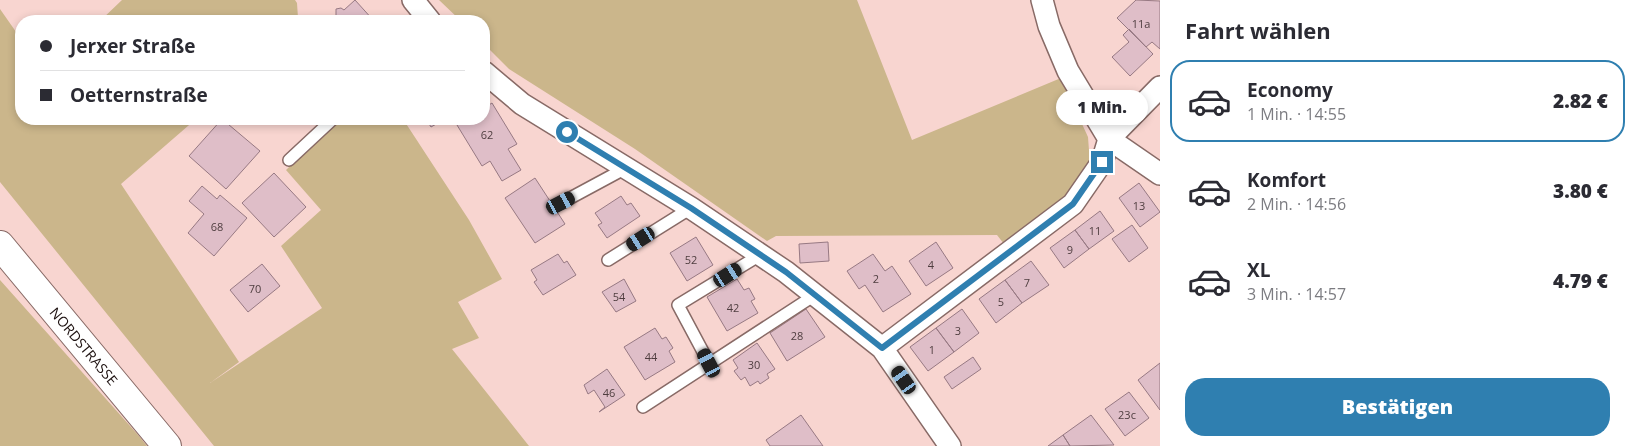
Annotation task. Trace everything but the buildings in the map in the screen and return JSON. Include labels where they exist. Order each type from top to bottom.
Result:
[{"type":"main road","name":"NORDSTRASSE","points":[[0,245],[167,446]]},
{"type":"street","points":[[413,0],[425,15]]},
{"type":"street","points":[[1042,0],[1049,26],[1068,71],[1109,140],[1160,174]]},
{"type":"street","points":[[490,77],[522,104],[691,208],[760,255],[815,295],[882,348],[950,446]]},
{"type":"street","points":[[882,348],[1073,204],[1102,162],[1109,140],[1160,87]]},
{"type":"lane","points":[[289,160],[326,125]]},
{"type":"lane","points":[[561,203],[626,168]]},
{"type":"lane","points":[[608,260],[691,208]]},
{"type":"lane","points":[[709,363],[678,306],[760,255]]},
{"type":"lane","points":[[643,407],[815,295]]},
{"type":"shaded area","points":[[122,0],[295,0],[298,15],[106,15]]},
{"type":"shaded area","points":[[439,0],[857,0],[912,140],[1061,78],[1088,137],[1090,164],[1070,194],[1004,244],[997,235],[776,236],[767,241],[635,149],[509,69],[490,50],[490,15],[455,15]]},
{"type":"shaded area","points":[[0,9],[15,30],[15,125],[189,125],[121,184],[239,362],[210,383],[322,308],[281,246],[321,210],[286,170],[333,125],[407,125],[469,220],[502,279],[458,302],[479,338],[452,349],[529,446],[214,446],[0,182]]},
{"type":"shaded area","points":[[0,280],[139,436],[147,446],[0,446]]},
{"type":"route","points":[[567,132],[691,208],[786,272],[882,348],[1073,204],[1102,162]]}]
